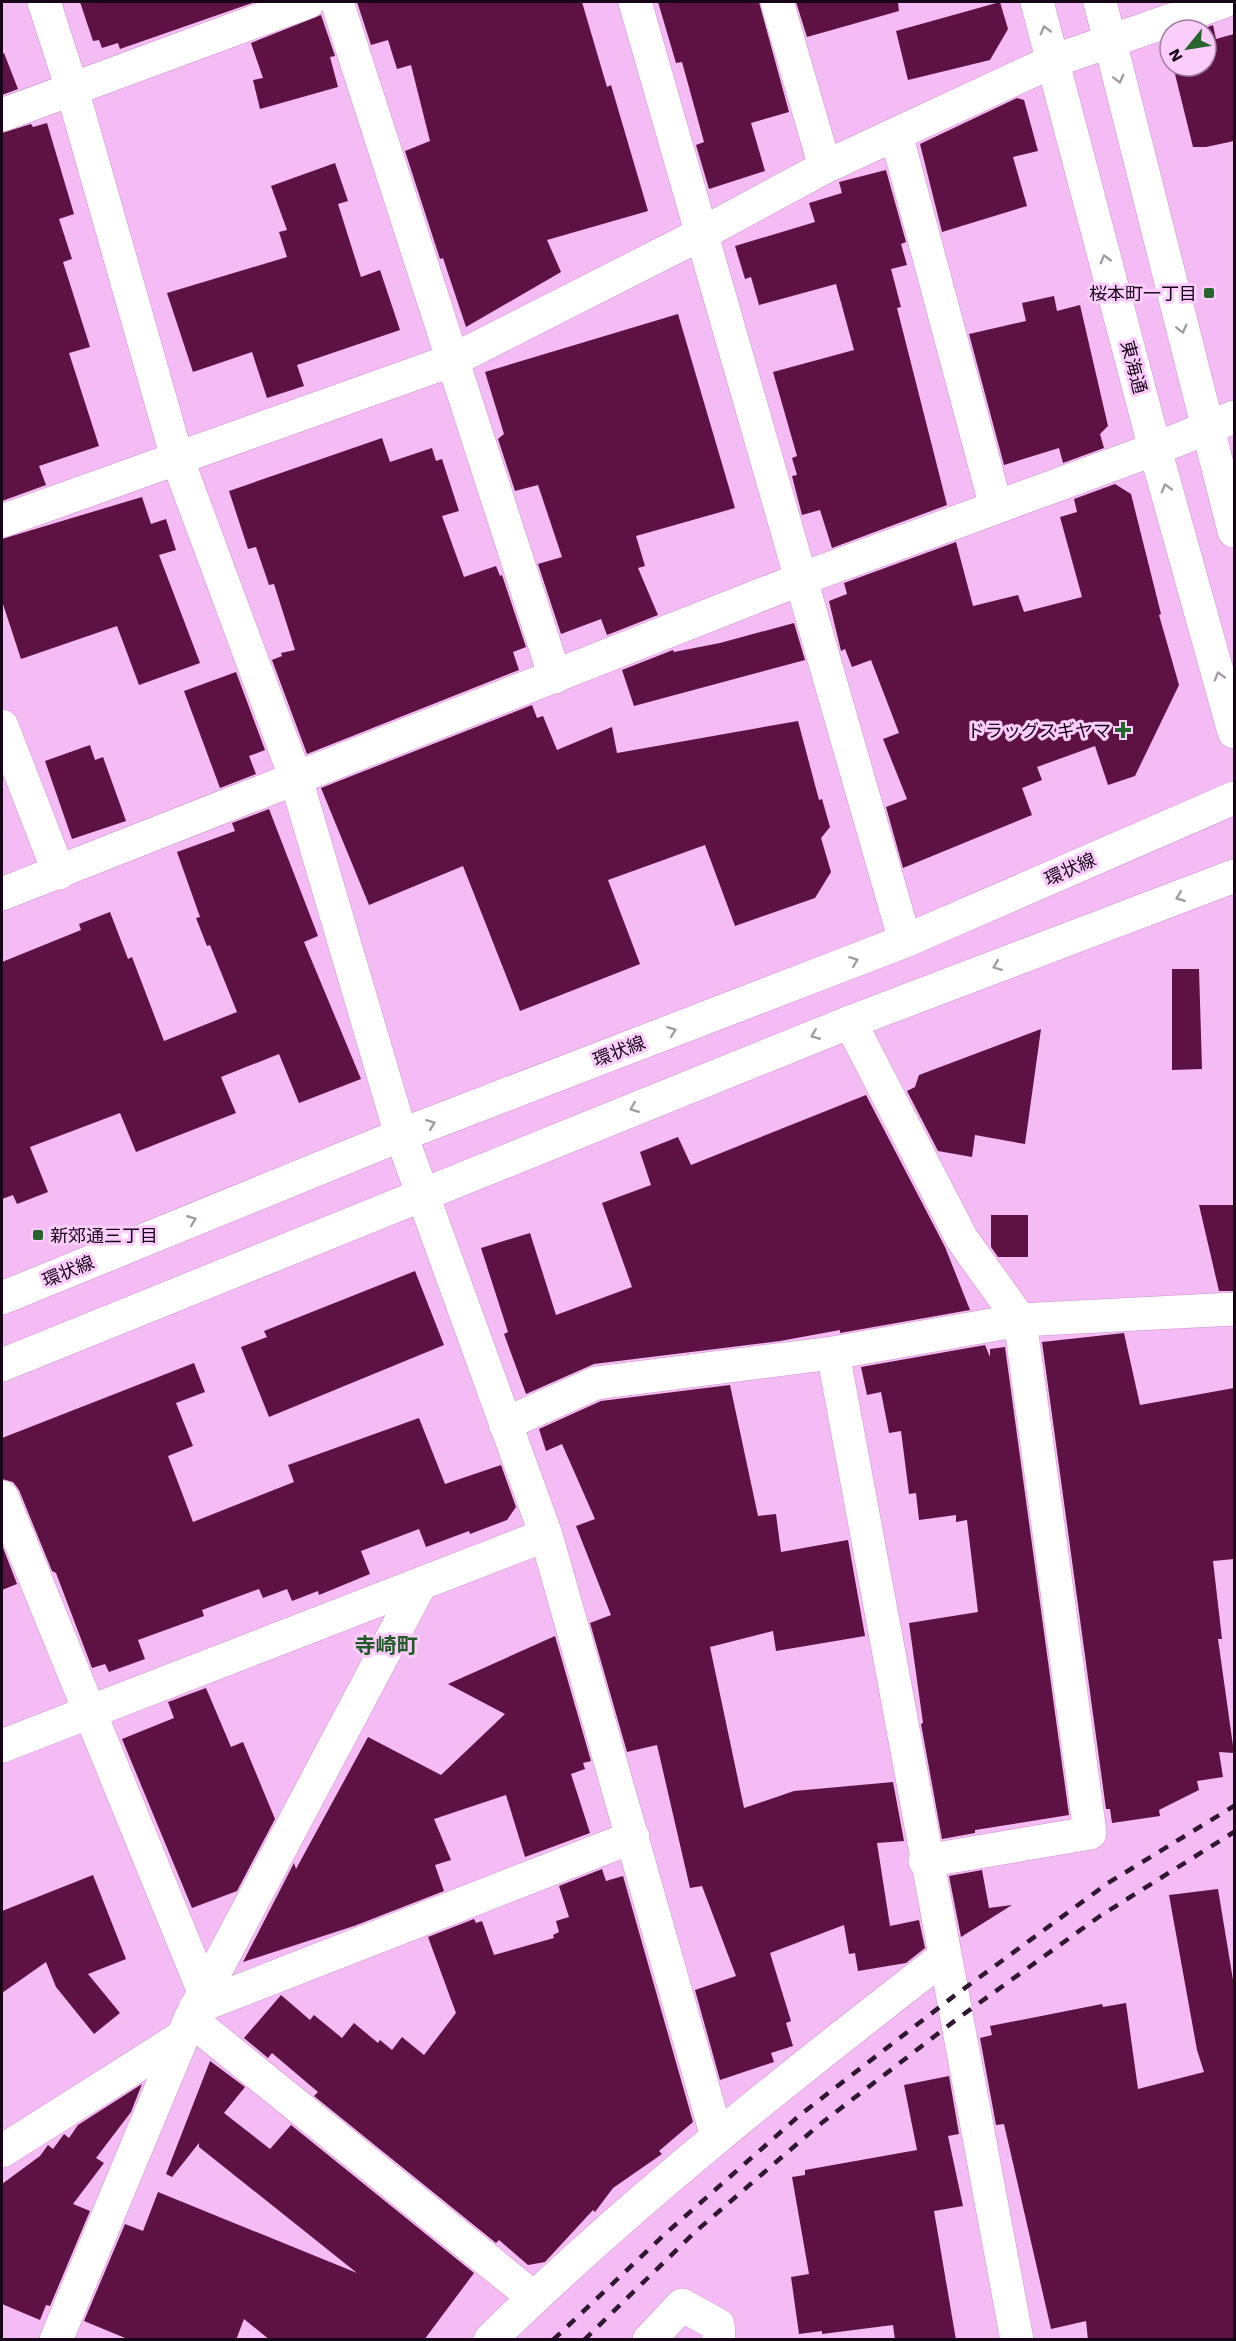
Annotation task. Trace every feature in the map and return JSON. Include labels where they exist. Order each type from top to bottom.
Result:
[{"type":"street","points":[[44,2],[72,89],[177,458],[296,778],[401,1135],[546,1535],[717,2138]]},
{"type":"street","points":[[2,115],[308,2]]},
{"type":"street","points":[[337,2],[555,677]]},
{"type":"street","points":[[635,2],[905,941]]},
{"type":"street","points":[[777,2],[825,167]]},
{"type":"street","name":"東海通","points":[[1037,2],[1155,449],[1234,732]]},
{"type":"street","points":[[1100,2],[1220,423],[1234,531]]},
{"type":"street","points":[[2,520],[453,360],[701,234],[825,167],[1053,61],[1110,39],[1223,2]]},
{"type":"street","points":[[896,134],[996,507]]},
{"type":"street","points":[[2,894],[801,579],[1220,423]]},
{"type":"street","points":[[2,726],[59,873]]},
{"type":"street","name":"環状線","points":[[2,1298],[401,1135],[905,941],[1234,798]]},
{"type":"street","points":[[2,1365],[421,1193],[850,1022],[1234,876]]},
{"type":"street","points":[[850,1022],[962,1239],[1020,1320],[1090,1833],[925,1861]]},
{"type":"street","points":[[505,1424],[596,1383],[833,1353],[1020,1320],[1234,1309]]},
{"type":"street","points":[[833,1353],[925,1861],[954,1996],[1017,2340]]},
{"type":"street","points":[[2,1497],[87,1711],[193,2014],[533,2298]]},
{"type":"street","points":[[2,1746],[87,1711],[546,1535]]},
{"type":"street","points":[[56,2340],[193,2014],[420,1585]]},
{"type":"street","points":[[2,2151],[193,2014],[633,1837]]},
{"type":"street","points":[[490,2340],[533,2298],[764,2096],[944,1957]]},
{"type":"street","points":[[649,2340],[682,2305],[718,2325],[719,2340]]},
{"type":"building","points":[[80,2],[255,2],[120,49],[118,43],[102,48],[99,40],[93,41]]},
{"type":"building","points":[[357,2],[582,2],[607,87],[611,85],[648,211],[547,240],[561,272],[466,327],[443,258],[440,259],[405,151],[430,141],[411,65],[397,69],[388,40],[371,45]]},
{"type":"building","points":[[658,2],[759,2],[789,112],[751,123],[765,171],[709,189],[696,145],[704,142],[682,62],[676,63]]},
{"type":"building","points":[[796,2],[898,2],[899,11],[807,37]]},
{"type":"building","points":[[1000,2],[1008,29],[990,60],[908,80],[896,31]]},
{"type":"building","points":[[321,15],[335,56],[330,57],[338,87],[260,109],[253,80],[263,78],[251,43]]},
{"type":"building","points":[[1234,34],[1234,141],[1206,147],[1193,147],[1176,78],[1218,78],[1218,38]]},
{"type":"building","points":[[4,53],[18,89],[2,95],[2,54]]},
{"type":"building","points":[[1017,98],[1024,100],[1038,151],[1013,157],[1027,206],[942,232],[920,144]]},
{"type":"building","points":[[47,123],[74,214],[59,219],[72,259],[63,262],[90,347],[69,353],[99,446],[39,466],[46,485],[2,501],[2,133],[31,124],[33,127]]},
{"type":"building","points":[[335,163],[348,201],[338,204],[361,277],[380,270],[400,330],[297,365],[304,386],[267,398],[252,352],[193,372],[167,293],[287,257],[279,232],[287,230],[271,186]]},
{"type":"building","points":[[886,170],[906,242],[901,244],[907,265],[891,269],[901,307],[897,308],[947,505],[832,548],[820,510],[802,515],[792,476],[797,475],[792,458],[797,456],[773,372],[854,350],[836,284],[759,305],[751,277],[745,279],[735,246],[815,222],[809,203],[842,193],[839,182]]},
{"type":"building","points":[[1054,296],[1057,311],[1080,305],[1108,426],[1100,434],[1104,448],[1063,463],[1059,448],[1004,465],[969,334],[1026,321],[1022,303]]},
{"type":"building","points":[[678,314],[735,508],[636,536],[645,566],[638,568],[658,615],[607,635],[601,619],[561,634],[538,564],[562,557],[538,485],[515,491],[498,439],[504,434],[485,372]]},
{"type":"building","points":[[382,438],[390,462],[432,448],[436,461],[442,459],[459,511],[442,516],[464,577],[496,566],[500,576],[502,575],[526,647],[513,652],[519,670],[307,754],[272,660],[282,656],[281,653],[295,650],[274,584],[269,585],[256,547],[248,549],[229,491]]},
{"type":"building","points":[[1115,484],[1131,494],[1161,614],[1159,615],[1179,685],[1135,776],[1108,785],[1095,746],[1037,767],[1042,780],[1022,788],[1032,815],[903,868],[886,807],[907,799],[883,739],[899,733],[871,660],[852,667],[845,649],[841,651],[829,601],[847,594],[844,583],[956,542],[973,606],[1018,595],[1024,612],[1082,597],[1060,517],[1077,512],[1074,499]]},
{"type":"building","points":[[142,497],[151,524],[166,519],[176,550],[159,555],[200,663],[139,685],[117,626],[21,659],[2,601],[2,539]]},
{"type":"building","points":[[794,623],[805,660],[634,706],[622,670],[673,650],[674,652],[720,643]]},
{"type":"building","points":[[236,672],[265,750],[249,756],[256,774],[220,788],[184,691]]},
{"type":"building","points":[[532,705],[537,718],[543,716],[557,750],[612,727],[617,753],[798,721],[819,800],[822,799],[830,827],[821,838],[831,872],[815,898],[735,926],[705,845],[608,880],[640,964],[520,1011],[463,866],[369,905],[321,788]]},
{"type":"building","points":[[90,745],[95,760],[103,757],[126,821],[72,839],[45,761]]},
{"type":"building","points":[[269,809],[318,936],[304,942],[361,1079],[299,1103],[279,1054],[221,1077],[236,1113],[136,1152],[120,1113],[30,1147],[48,1192],[17,1204],[13,1195],[2,1199],[2,962],[81,930],[79,924],[110,912],[128,959],[132,957],[164,1041],[237,1012],[210,945],[207,946],[196,918],[200,917],[177,852],[235,831],[232,823]]},
{"type":"building","points":[[1172,969],[1199,969],[1202,1069],[1172,1070]]},
{"type":"building","points":[[1041,1029],[1025,1144],[975,1135],[972,1157],[938,1151],[907,1091],[915,1087],[919,1075]]},
{"type":"building","points":[[866,1095],[945,1247],[970,1310],[840,1333],[840,1330],[780,1341],[594,1364],[526,1394],[504,1334],[508,1332],[481,1248],[530,1233],[556,1315],[632,1287],[602,1203],[651,1185],[640,1152],[678,1137],[691,1165]]},
{"type":"building","points":[[1199,1205],[1234,1205],[1234,1291],[1219,1291]]},
{"type":"building","points":[[991,1215],[1028,1215],[1028,1257],[998,1257],[991,1247]]},
{"type":"building","points":[[415,1271],[444,1345],[269,1417],[241,1347],[267,1337],[264,1331]]},
{"type":"building","points":[[1124,1333],[1140,1405],[1234,1388],[1234,1559],[1213,1561],[1222,1639],[1218,1639],[1234,1753],[1219,1752],[1223,1777],[1197,1781],[1199,1790],[1159,1810],[1160,1816],[1112,1823],[1110,1809],[1106,1809],[1042,1342]]},
{"type":"building","points":[[985,1345],[990,1357],[990,1349],[1005,1347],[1069,1815],[975,1830],[975,1833],[942,1839],[921,1724],[923,1723],[909,1623],[978,1612],[967,1520],[956,1522],[956,1515],[919,1520],[916,1493],[909,1494],[901,1431],[889,1433],[881,1392],[867,1395],[861,1367]]},
{"type":"building","points":[[194,1363],[205,1392],[176,1403],[193,1446],[168,1456],[193,1522],[294,1482],[288,1465],[419,1418],[445,1484],[501,1465],[516,1507],[507,1520],[426,1547],[419,1529],[361,1551],[370,1574],[319,1595],[318,1591],[292,1601],[287,1589],[263,1598],[259,1589],[202,1610],[204,1616],[138,1640],[145,1659],[109,1672],[105,1664],[92,1668],[56,1573],[52,1571],[19,1490],[13,1482],[2,1479],[2,1438]]},
{"type":"building","points":[[730,1385],[758,1516],[776,1514],[781,1552],[848,1540],[865,1636],[776,1651],[773,1631],[710,1647],[744,1808],[794,1791],[893,1782],[904,1841],[877,1843],[890,1926],[919,1920],[925,1948],[906,1963],[858,1971],[855,1953],[849,1954],[844,1925],[770,1953],[791,2021],[786,2023],[793,2046],[771,2053],[774,2062],[720,2080],[695,1990],[736,1976],[702,1886],[690,1888],[657,1745],[627,1752],[590,1623],[611,1615],[576,1526],[595,1519],[562,1444],[546,1451],[539,1429],[601,1401]]},
{"type":"building","points":[[2,1545],[17,1584],[2,1590]]},
{"type":"building","points":[[555,1636],[591,1761],[583,1763],[585,1769],[571,1774],[590,1833],[525,1857],[506,1795],[434,1819],[451,1860],[435,1865],[444,1891],[354,1926],[243,1962],[294,1863],[296,1869],[368,1737],[441,1775],[505,1714],[448,1684]]},
{"type":"building","points":[[206,1688],[231,1747],[243,1742],[275,1819],[237,1891],[192,1908],[122,1739],[174,1718],[168,1702]]},
{"type":"building","points":[[602,1869],[606,1881],[623,1876],[693,2122],[659,2151],[662,2154],[613,2188],[595,2212],[593,2210],[545,2262],[528,2265],[499,2240],[496,2243],[314,2096],[318,2092],[272,2053],[268,2058],[244,2038],[281,1995],[310,2020],[314,2015],[342,2038],[354,2023],[378,2043],[380,2040],[392,2050],[402,2037],[424,2055],[456,2013],[428,1937],[474,1919],[476,1923],[482,1921],[494,1955],[554,1938],[553,1935],[559,1932],[556,1921],[569,1917],[559,1886]]},
{"type":"building","points":[[982,1870],[989,1908],[1012,1905],[961,1937],[949,1876]]},
{"type":"building","points":[[93,1875],[126,1959],[88,1974],[120,2013],[94,2034],[56,1987],[46,1962],[2,1993],[2,1911]]},
{"type":"building","points":[[1218,1889],[1234,1986],[1234,2340],[1088,2340],[1086,2321],[1051,2329],[1004,2124],[996,2125],[980,2038],[992,2035],[990,2026],[1102,2004],[1103,2007],[1126,2003],[1138,2089],[1204,2072],[1197,2050],[1169,1895]]},
{"type":"building","points":[[210,2061],[245,2087],[224,2113],[270,2149],[291,2125],[474,2273],[424,2340],[270,2340],[244,2319],[236,2340],[130,2340],[84,2321],[125,2224],[143,2231],[158,2192],[357,2273],[199,2147],[199,2143],[172,2177],[166,2174]]},
{"type":"building","points":[[949,2076],[959,2134],[948,2136],[963,2206],[934,2211],[956,2340],[895,2340],[893,2325],[822,2334],[822,2331],[799,2334],[791,2277],[809,2274],[792,2177],[805,2175],[805,2170],[917,2150],[904,2085]]},
{"type":"building","points":[[142,2084],[131,2112],[96,2158],[104,2163],[73,2204],[90,2211],[50,2306],[46,2305],[40,2320],[2,2304],[2,2184],[40,2156],[48,2145],[53,2149],[64,2134],[69,2138],[78,2125]]},
{"type":"railway","points":[[553,2340],[665,2234],[800,2115],[954,1996],[1108,1883],[1234,1806]]},
{"type":"railway","points":[[584,2340],[695,2232],[819,2125],[957,2019],[1100,1916],[1234,1832]]},
{"type":"place","name":"桜本町一丁目","points":[[1209,293]]},
{"type":"place","name":"ドラッグスギヤマ","points":[[1123,730]]},
{"type":"place","name":"新郊通三丁目","points":[[38,1235]]},
{"type":"district","name":"寺崎町","points":[[386,1645]]}]
